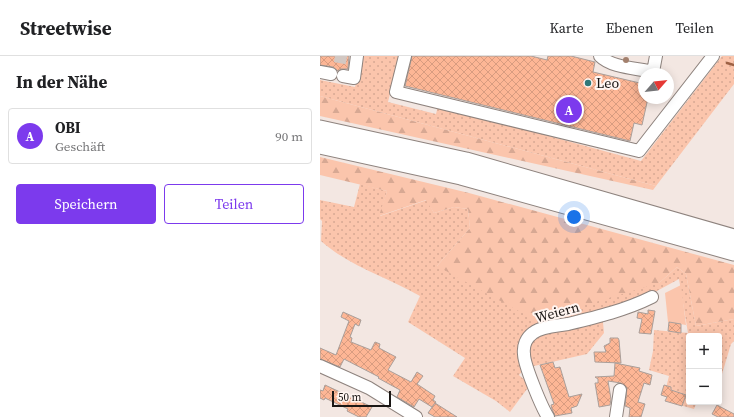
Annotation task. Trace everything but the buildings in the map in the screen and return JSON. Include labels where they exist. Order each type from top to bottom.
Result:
[{"type":"highway","points":[[320,129],[466,161],[734,238]]},
{"type":"highway","points":[[320,145],[461,176],[734,252]]},
{"type":"street","points":[[405,56],[396,92],[639,151],[713,56]]},
{"type":"street","points":[[600,56],[603,59],[617,64],[653,72],[656,56]]},
{"type":"street","points":[[331,74],[354,78],[355,58]]},
{"type":"street","name":"Weiern","points":[[548,417],[543,409],[524,356],[524,346],[528,339],[539,329],[596,317],[634,306],[652,297]]},
{"type":"street","points":[[320,366],[369,388],[416,417]]},
{"type":"street","points":[[616,417],[620,390]]},
{"type":"green space","points":[[363,56],[399,56],[388,102],[436,114],[438,106],[641,161],[722,56],[734,56],[734,84],[656,186],[320,96],[320,80],[355,87]]},
{"type":"green space","points":[[320,96],[656,186],[653,190],[320,116]]},
{"type":"green space","points":[[320,157],[469,193],[734,265],[734,319],[696,326],[686,274],[677,267],[659,283],[535,320],[437,266],[470,228],[468,209],[454,207],[434,213],[426,200],[379,216],[387,191],[320,175]]},
{"type":"green space","points":[[360,184],[387,191],[380,216],[427,200],[434,213],[454,207],[468,209],[470,228],[437,266],[659,283],[677,267],[686,274],[696,326],[734,319],[734,341],[731,344],[722,374],[722,333],[688,333],[679,279],[655,292],[602,312],[604,333],[587,354],[525,368],[519,375],[530,385],[510,412],[496,401],[453,376],[465,358],[408,322],[420,296],[357,265],[321,241],[322,221],[320,219],[320,200],[354,207]]},
{"type":"green space","points":[[681,285],[686,325],[668,322],[665,293]]},
{"type":"green space","points":[[654,330],[688,333],[686,333],[686,405],[696,405],[694,409],[669,402],[666,388],[669,376],[649,370],[653,351]]},
{"type":"waterway","points":[[727,63],[734,65]]},
{"type":"tunnel","points":[[335,56],[350,59]]},
{"type":"place","name":"Leo","points":[[588,83]]},
{"type":"place","name":"OBI","points":[[569,110]]}]
